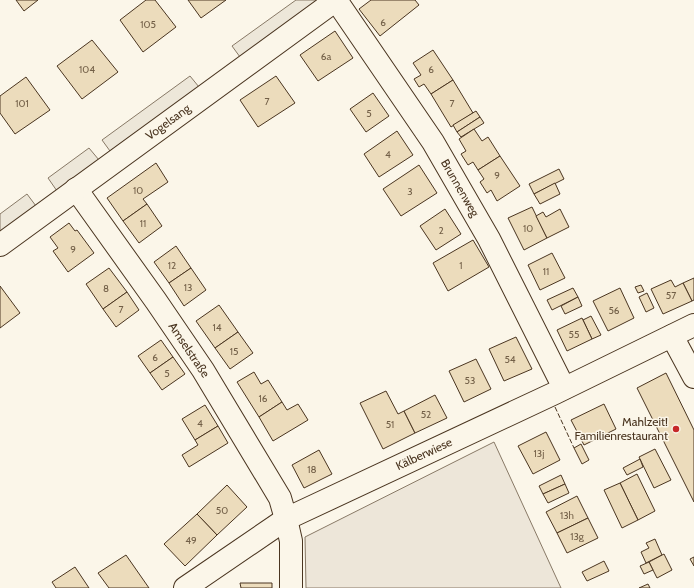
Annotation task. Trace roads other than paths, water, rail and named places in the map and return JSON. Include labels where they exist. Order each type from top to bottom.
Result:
[{"type":"street","name":"Vogelsang","points":[[0,245],[336,0]]},
{"type":"street","name":"Brunnenweg","points":[[336,0],[433,142],[489,239],[564,388]]},
{"type":"street","name":"Amselstraße","points":[[76,189],[203,370],[280,498],[291,541],[291,588]]},
{"type":"street","name":"Kälberwiese","points":[[185,588],[286,519],[694,325]]},
{"type":"street","points":[[672,336],[694,377]]},
{"type":"place","name":"Mahlzeit! Familienrestaurant","points":[[676,429]]}]
